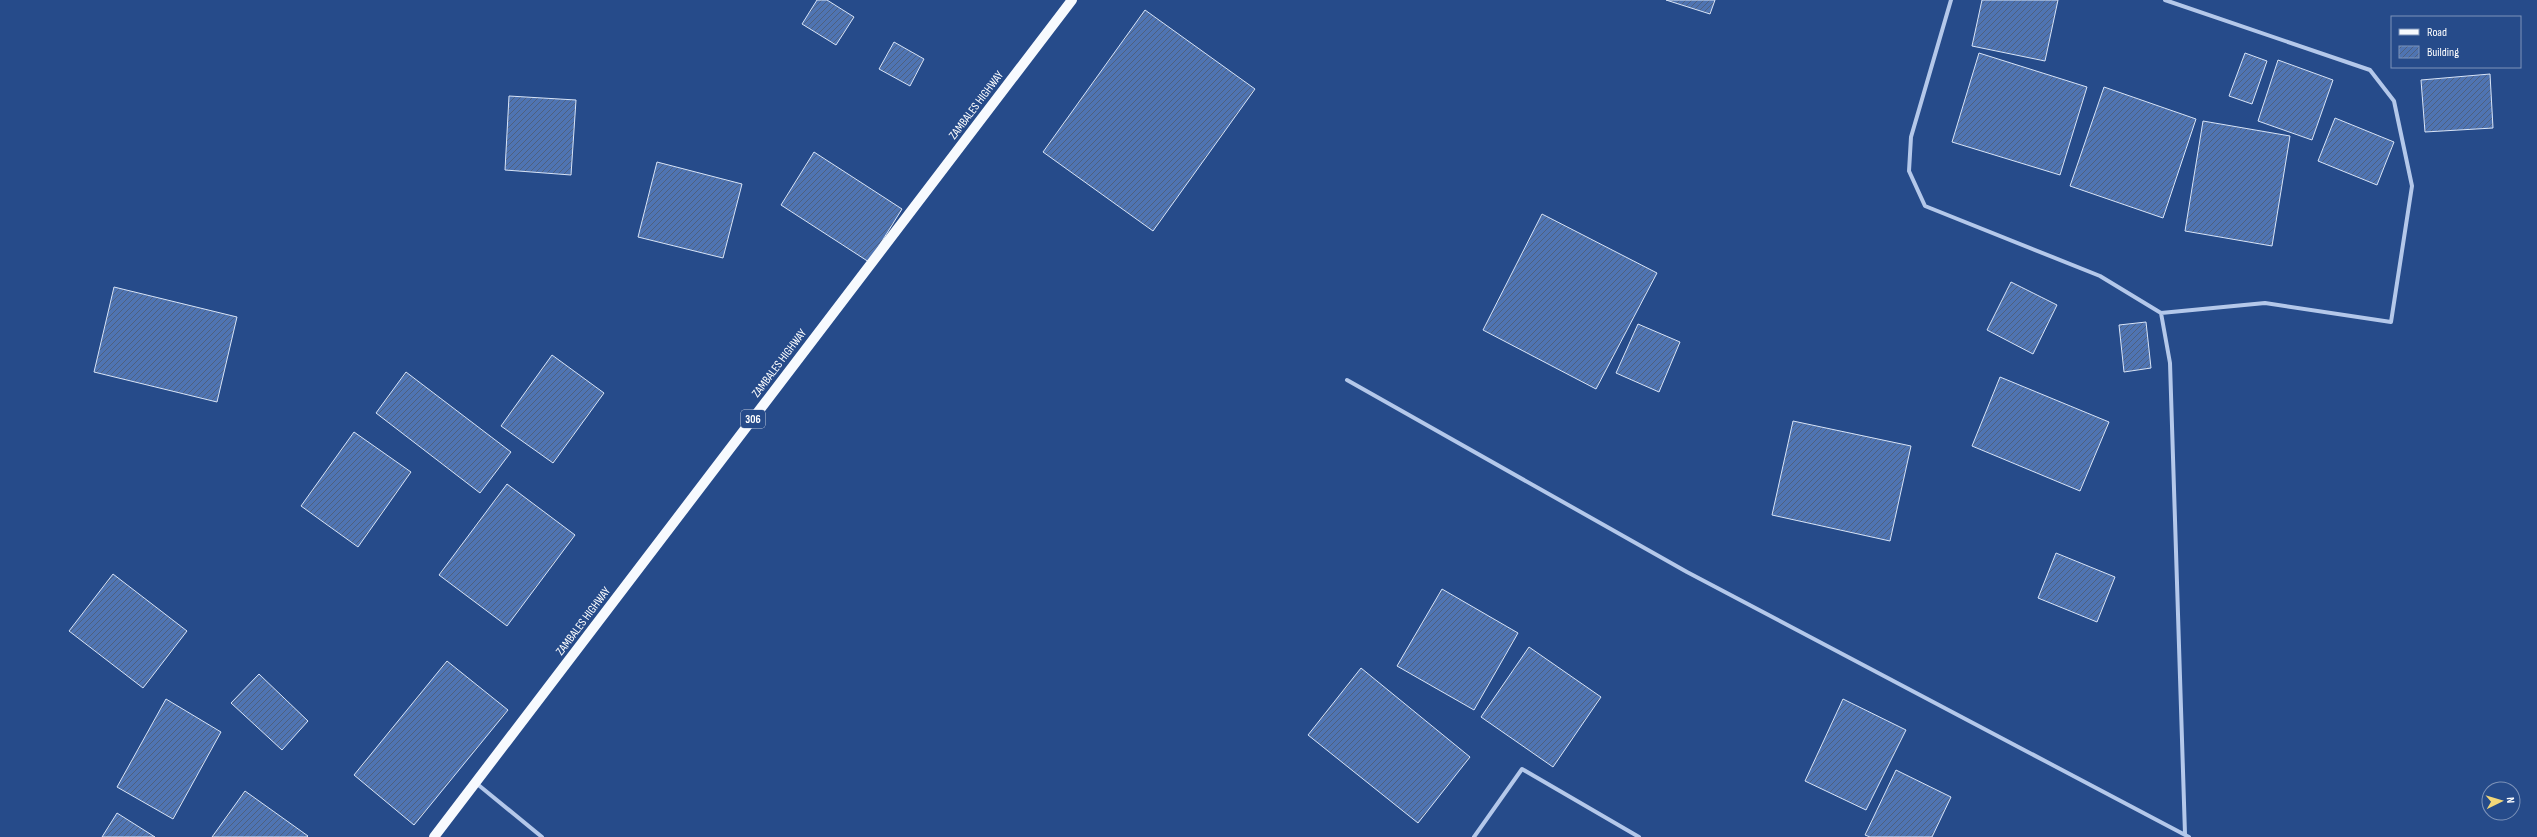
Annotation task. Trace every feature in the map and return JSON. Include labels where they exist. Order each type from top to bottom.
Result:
[{"type":"main road","name":"ZAMBALES HIGHWAY","points":[[434,837],[1072,0]]},
{"type":"street","points":[[1951,0],[1911,137],[1909,171],[1925,206],[2100,276],[2160,312],[2265,303],[2391,322],[2412,186],[2394,100],[2370,70],[2165,0]]},
{"type":"street","points":[[2160,312],[2170,363],[2185,834]]},
{"type":"street","points":[[1347,380],[1687,572],[2189,837]]},
{"type":"street","points":[[1474,837],[1522,769],[1638,837]]},
{"type":"street","points":[[476,782],[542,837]]},
{"type":"building","points":[[817,0],[827,0],[854,17],[836,45],[802,24]]},
{"type":"building","points":[[1666,0],[1715,0],[1710,14]]},
{"type":"building","points":[[1982,0],[2058,0],[2045,61],[1972,46]]},
{"type":"building","points":[[1145,10],[1255,89],[1153,231],[1043,152]]},
{"type":"building","points":[[894,42],[924,59],[910,86],[879,69]]},
{"type":"building","points":[[1979,53],[2087,87],[2060,175],[1952,142]]},
{"type":"building","points":[[2245,53],[2267,61],[2252,104],[2229,96]]},
{"type":"building","points":[[2278,60],[2333,80],[2312,140],[2258,121]]},
{"type":"building","points":[[2490,74],[2493,128],[2425,132],[2421,80]]},
{"type":"building","points":[[2104,87],[2196,119],[2163,218],[2070,186]]},
{"type":"building","points":[[509,96],[576,100],[571,175],[505,170]]},
{"type":"building","points":[[2335,118],[2394,142],[2377,185],[2318,161]]},
{"type":"building","points":[[2203,121],[2290,136],[2272,246],[2185,231]]},
{"type":"building","points":[[814,152],[902,209],[869,262],[781,205]]},
{"type":"building","points":[[657,162],[742,184],[723,258],[638,237]]},
{"type":"building","points":[[1542,214],[1657,273],[1596,389],[1483,330]]},
{"type":"building","points":[[2011,282],[2057,305],[2033,354],[1987,330]]},
{"type":"building","points":[[114,287],[237,317],[217,402],[94,372]]},
{"type":"building","points":[[2146,322],[2151,368],[2124,372],[2119,325]]},
{"type":"building","points":[[1638,324],[1680,342],[1659,392],[1616,373]]},
{"type":"building","points":[[552,355],[604,393],[553,463],[501,426]]},
{"type":"building","points":[[406,372],[511,452],[480,493],[376,413]]},
{"type":"building","points":[[2000,377],[2109,422],[2080,491],[1972,446]]},
{"type":"building","points":[[1793,421],[1911,446],[1890,541],[1772,515]]},
{"type":"building","points":[[354,432],[411,472],[358,547],[301,506]]},
{"type":"building","points":[[507,484],[575,535],[507,626],[439,575]]},
{"type":"building","points":[[2056,553],[2115,577],[2097,622],[2038,598]]},
{"type":"building","points":[[113,574],[187,631],[143,688],[69,631]]},
{"type":"building","points":[[1442,589],[1518,633],[1474,710],[1397,666]]},
{"type":"building","points":[[1529,647],[1601,697],[1553,767],[1481,717]]},
{"type":"building","points":[[447,661],[508,710],[414,825],[354,775]]},
{"type":"building","points":[[1361,668],[1470,757],[1418,823],[1308,735]]},
{"type":"building","points":[[259,674],[308,721],[282,750],[231,703]]},
{"type":"building","points":[[166,699],[221,732],[173,819],[117,787]]},
{"type":"building","points":[[1843,699],[1906,730],[1866,810],[1805,781]]},
{"type":"building","points":[[1896,770],[1951,797],[1932,837],[1870,837],[1865,835]]},
{"type":"building","points":[[245,791],[308,836],[212,837]]},
{"type":"building","points":[[117,813],[155,837],[102,837]]}]
